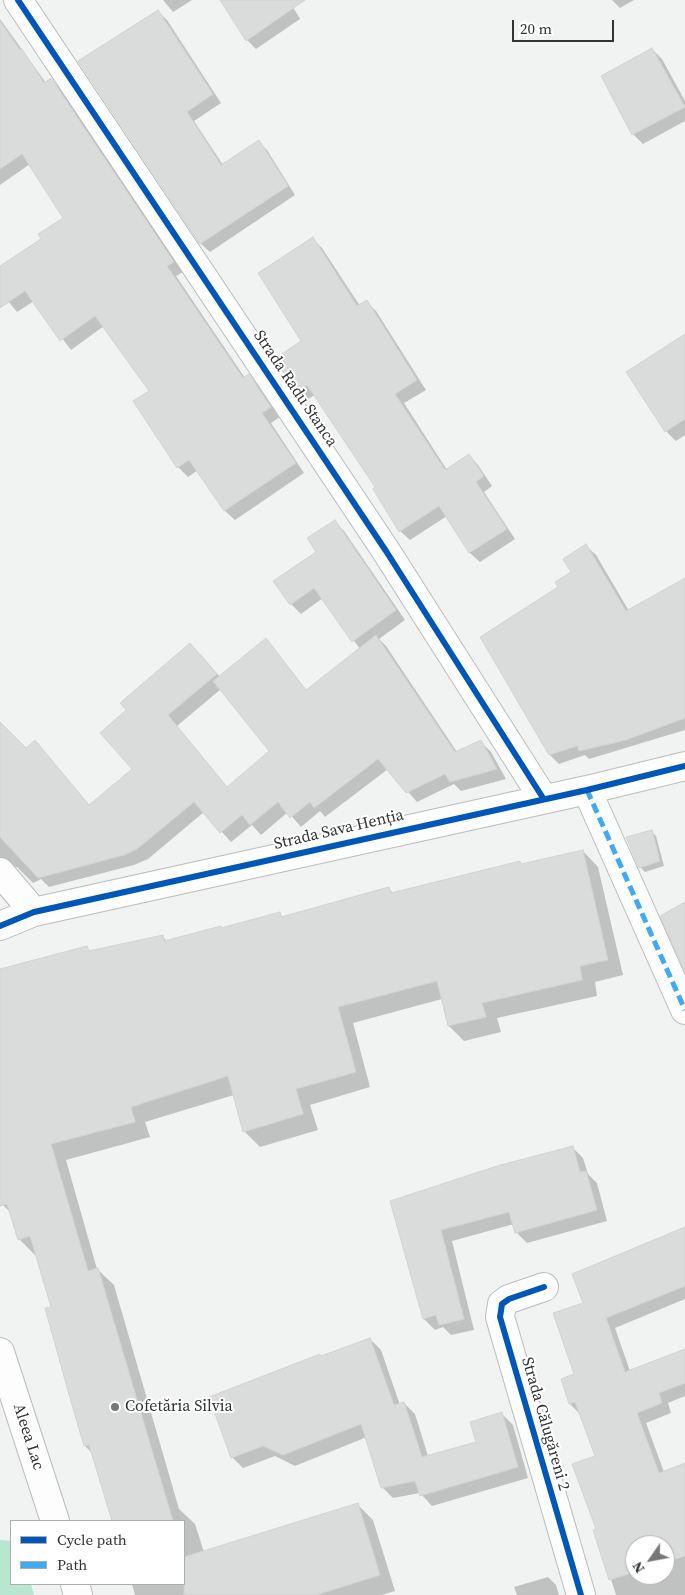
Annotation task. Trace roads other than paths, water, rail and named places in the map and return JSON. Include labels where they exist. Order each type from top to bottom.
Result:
[{"type":"street","name":"Strada Radu Stanca","points":[[18,0],[386,551],[543,798]]},
{"type":"street","name":"Strada Sava Henția","points":[[0,926],[34,912],[543,798],[587,790],[685,766]]},
{"type":"street","points":[[587,790],[685,1010]]},
{"type":"street","points":[[0,872],[34,912]]},
{"type":"street","name":"Strada Călugăreni 2","points":[[544,1287],[509,1299],[502,1304],[500,1317],[581,1595]]},
{"type":"street","name":"Aleea Lac","points":[[0,1352],[55,1520]]},
{"type":"place","name":"Cofetăria Silvia","points":[[115,1407]]}]
